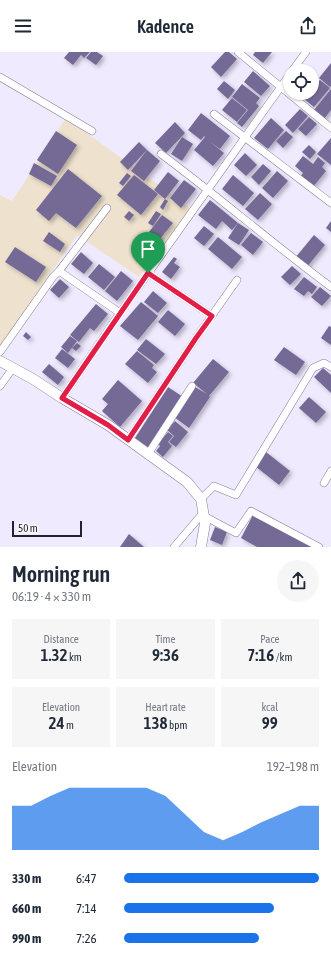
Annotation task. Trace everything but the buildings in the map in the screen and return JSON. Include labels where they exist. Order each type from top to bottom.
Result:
[{"type":"street","points":[[238,52],[331,128]]},
{"type":"street","points":[[297,64],[306,52]]},
{"type":"street","points":[[0,77],[92,131]]},
{"type":"street","points":[[62,398],[207,189],[283,84]]},
{"type":"street","points":[[214,114],[331,203]]},
{"type":"street","points":[[161,154],[300,264],[331,286]]},
{"type":"street","points":[[0,352],[53,277],[107,208]]},
{"type":"street","points":[[59,271],[120,313]]},
{"type":"street","points":[[148,273],[212,316]]},
{"type":"street","points":[[128,440],[196,338],[237,280]]},
{"type":"street","points":[[0,361],[33,379],[108,425],[187,482],[201,499],[205,523],[201,547]]},
{"type":"street","points":[[201,499],[214,486],[236,495],[313,368],[324,363],[331,367]]},
{"type":"street","points":[[0,386],[13,368]]},
{"type":"street","points":[[148,454],[192,386]]},
{"type":"street","points":[[324,483],[331,471]]},
{"type":"street","points":[[203,514],[236,533],[251,511],[319,547]]},
{"type":"street","points":[[174,547],[203,514]]},
{"type":"shaded area","points":[[66,118],[192,209],[139,277],[77,235],[0,347],[0,195],[12,201]]},
{"type":"route","points":[[148,273],[212,316],[128,440],[108,425],[62,398],[148,273]]}]
